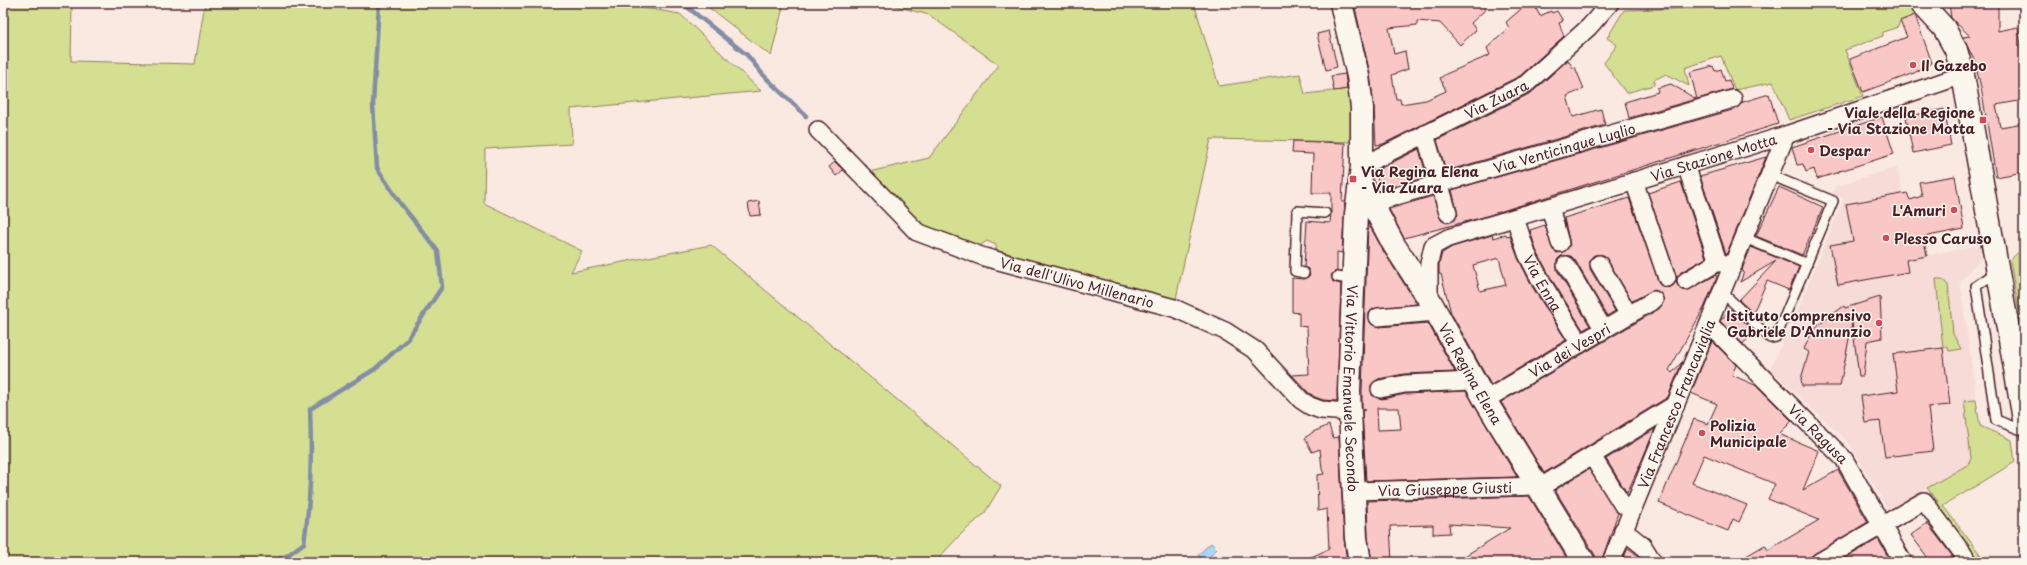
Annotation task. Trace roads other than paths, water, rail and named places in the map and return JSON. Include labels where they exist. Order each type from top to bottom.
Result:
[{"type":"street","name":"Via Vittorio Emanuele Secondo","points":[[1341,3],[1358,76],[1362,108],[1361,174],[1345,279],[1353,491],[1356,538],[1360,562]]},
{"type":"street","name":"Via Zuara","points":[[1361,174],[1425,134],[1526,84],[1589,27],[1610,3]]},
{"type":"street","points":[[1921,3],[1944,28],[1956,50],[1963,75],[1999,271],[2024,419]]},
{"type":"street","name":"Via Stazione Motta","points":[[1433,305],[1429,262],[1433,246],[1448,238],[1786,135],[1963,75]]},
{"type":"street","name":"Via Venticinque Luglio","points":[[1372,203],[1733,99]]},
{"type":"street","name":"Via dell'Ulivo Millenario","points":[[818,130],[917,232],[984,257],[1174,308],[1225,331],[1256,351],[1301,400],[1310,406],[1321,410],[1349,412]]},
{"type":"street","points":[[1425,134],[1448,212]]},
{"type":"street","name":"Via Francesco Francaviglia","points":[[1611,562],[1631,509],[1722,292],[1726,264],[1745,238],[1786,135]]},
{"type":"street","points":[[1686,165],[1726,264],[1686,281]]},
{"type":"street","name":"Via Regina Elena","points":[[1361,174],[1372,203],[1394,245],[1433,305],[1484,400],[1584,562]]},
{"type":"street","points":[[1634,181],[1667,278]]},
{"type":"street","points":[[1550,207],[1560,243]]},
{"type":"street","name":"Via Enna","points":[[1515,218],[1527,254],[1542,283],[1580,344]]},
{"type":"street","points":[[1599,264],[1629,315]]},
{"type":"street","points":[[1566,265],[1604,330]]},
{"type":"street","name":"Via dei Vespri","points":[[1484,400],[1654,300]]},
{"type":"street","points":[[1378,317],[1433,305]]},
{"type":"street","name":"Via Ragusa","points":[[1709,324],[1844,459],[1903,562]]},
{"type":"street","points":[[1380,389],[1405,384],[1474,381]]},
{"type":"street","points":[[1538,487],[1592,456],[1676,404]]},
{"type":"street","points":[[1592,456],[1622,504],[1631,509]]},
{"type":"street","name":"Via Giuseppe Giusti","points":[[1353,491],[1538,487]]},
{"type":"street","points":[[1826,560],[1924,501],[1969,562]]},
{"type":"street","points":[[1623,530],[1643,546],[1653,562]]},
{"type":"lane","points":[[1722,292],[1770,338],[1776,337],[1833,201],[1770,175]]},
{"type":"lane","points":[[1304,273],[1295,271],[1297,211],[1324,213]]},
{"type":"lane","points":[[1745,238],[1807,264]]},
{"type":"lane","points":[[1999,271],[1976,286],[1996,420],[2024,431]]},
{"type":"water","points":[[1211,543],[1217,549],[1204,562],[1198,555]]},
{"type":"waterway","points":[[272,562],[288,555],[304,543],[310,476],[310,409],[375,369],[407,340],[442,287],[438,251],[400,203],[377,168],[373,104],[379,3]]},
{"type":"waterway","points":[[670,3],[686,6],[747,55],[764,76],[806,116]]},
{"type":"place","name":"Il Gazebo","points":[[1913,65]]},
{"type":"place","name":"Viale della Regione - Via Stazione Motta","points":[[1983,120]]},
{"type":"place","name":"Despar","points":[[1811,150]]},
{"type":"place","name":"Via Regina Elena - Via Zuara","points":[[1353,179]]},
{"type":"place","name":"L'Amuri","points":[[1954,210]]},
{"type":"place","name":"Plesso Caruso","points":[[1886,238]]},
{"type":"place","name":"Istituto comprensivo Gabriele D'Annunzio","points":[[1879,323]]},
{"type":"place","name":"Polizia Municipale","points":[[1702,433]]}]
